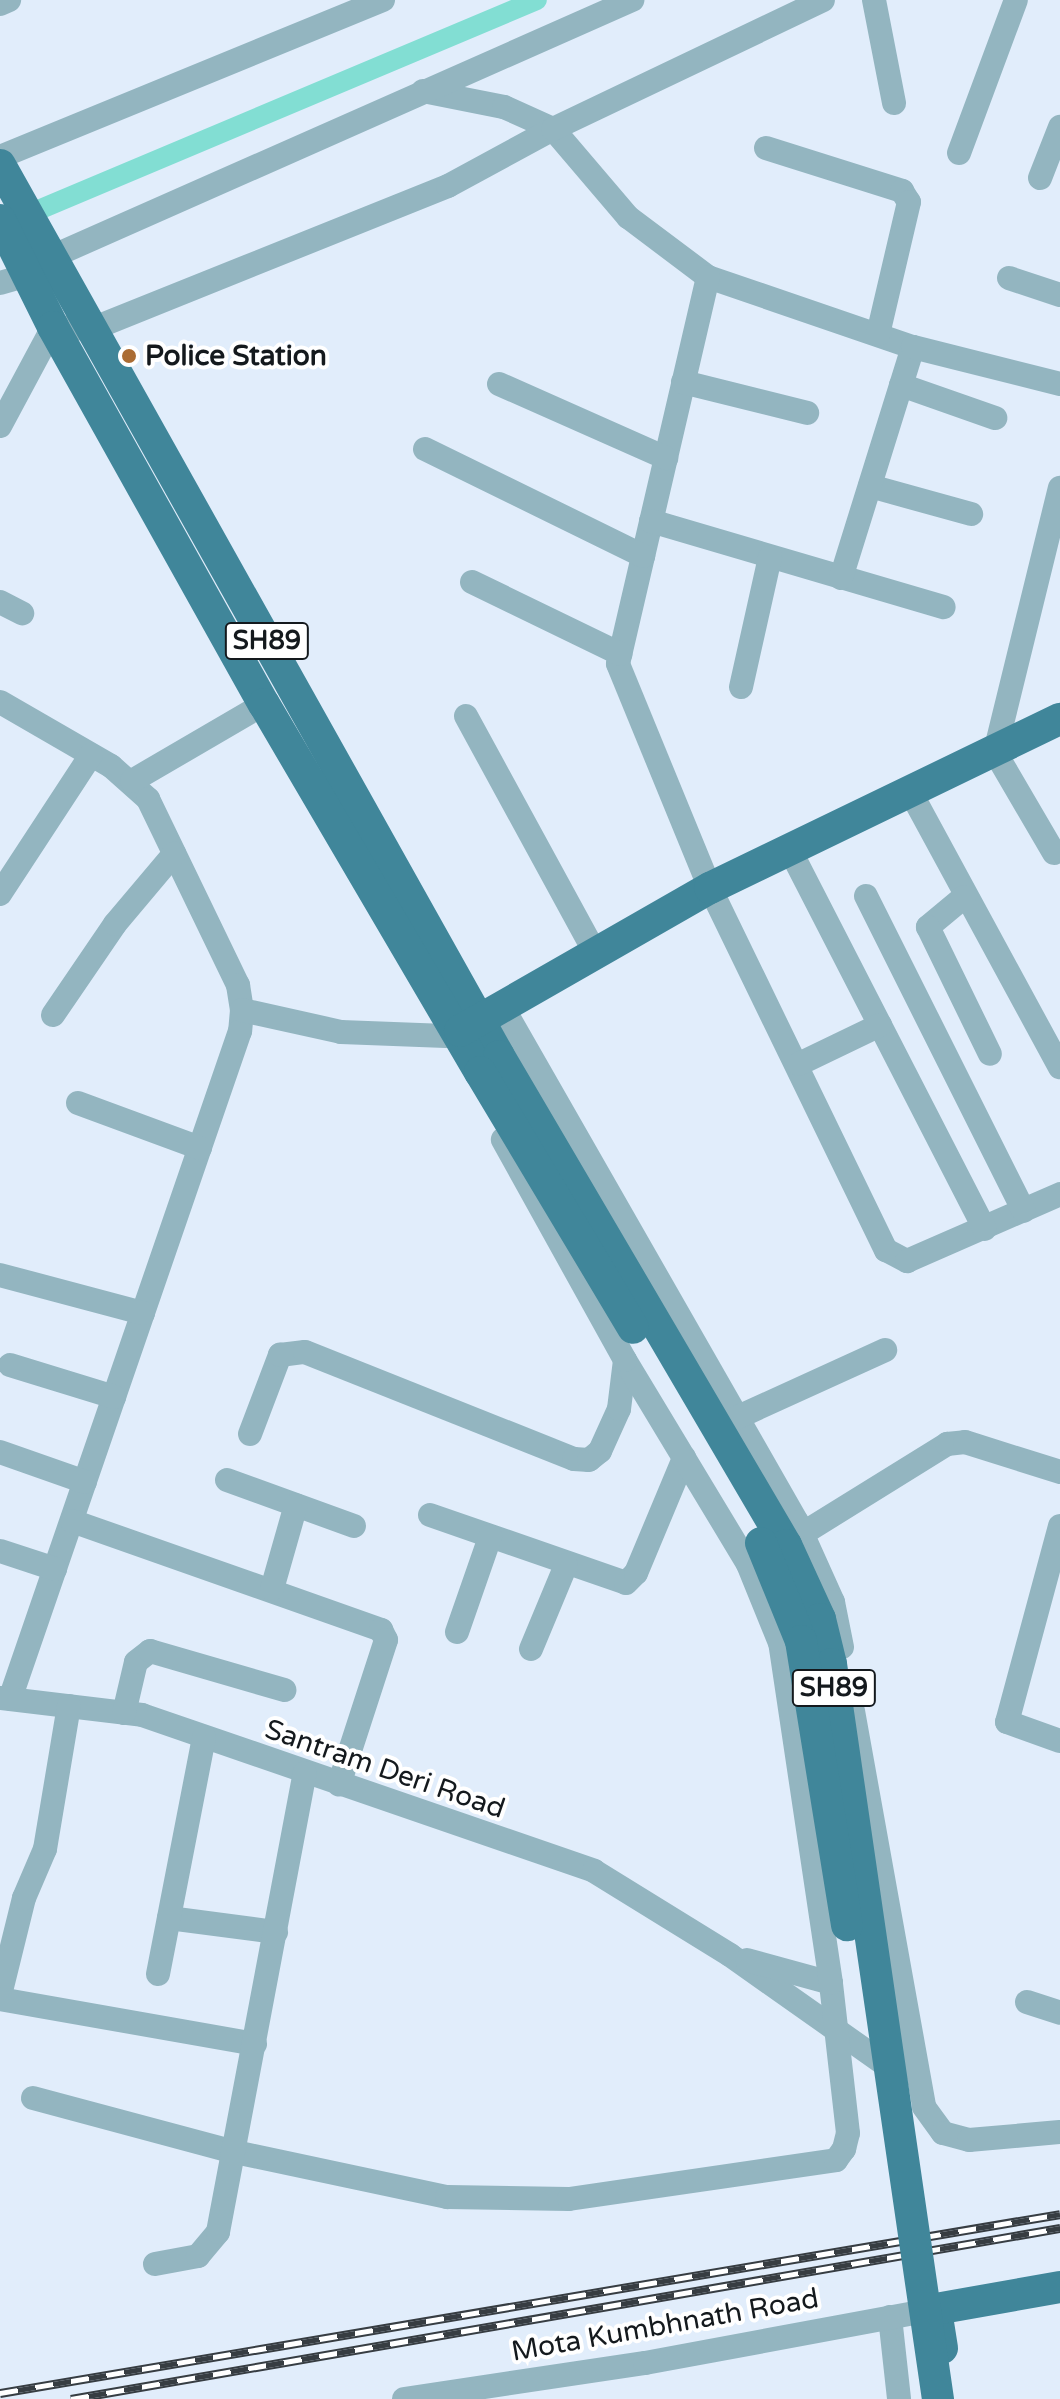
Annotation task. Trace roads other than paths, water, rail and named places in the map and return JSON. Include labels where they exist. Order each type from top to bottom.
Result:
[{"type":"main road","name":"SH89","points":[[0,165],[26,272],[53,327],[264,704],[471,1024]]},
{"type":"main road","name":"SH89","points":[[26,272],[92,329],[490,1064],[770,1557],[798,1631],[891,2200],[915,2399]]},
{"type":"main road","points":[[471,1024],[710,888],[1060,719]]},
{"type":"main road","name":"SH89","points":[[490,1064],[786,1545],[820,1619],[831,1664],[938,2399]]},
{"type":"main road","points":[[950,2399],[936,2309],[1060,2287]]},
{"type":"street","points":[[0,4],[9,0]]},
{"type":"street","points":[[0,157],[383,0]]},
{"type":"street","points":[[26,272],[423,91],[632,0]]},
{"type":"street","points":[[0,426],[53,327],[92,329],[448,186],[553,129],[823,0]]},
{"type":"street","points":[[874,0],[894,103]]},
{"type":"street","points":[[959,153],[1016,0]]},
{"type":"street","points":[[423,91],[504,107],[553,129],[628,217],[708,277],[913,347],[1060,384]]},
{"type":"street","points":[[1040,178],[1060,127]]},
{"type":"street","points":[[766,148],[902,191],[909,202],[878,334]]},
{"type":"street","points":[[708,277],[618,664],[710,888],[893,1258],[907,1261],[1060,1194]]},
{"type":"street","points":[[1009,278],[1060,295]]},
{"type":"street","points":[[841,578],[913,347]]},
{"type":"street","points":[[683,382],[807,413]]},
{"type":"street","points":[[499,384],[666,458]]},
{"type":"street","points":[[901,385],[995,418]]},
{"type":"street","points":[[425,449],[643,556]]},
{"type":"street","points":[[870,486],[971,514]]},
{"type":"street","points":[[1054,853],[995,752],[1060,488]]},
{"type":"street","points":[[651,521],[944,607]]},
{"type":"street","points":[[741,687],[770,557]]},
{"type":"street","points":[[472,582],[620,654]]},
{"type":"street","points":[[132,781],[264,704]]},
{"type":"street","points":[[3,712],[91,755],[132,781],[148,799],[238,985],[242,1010],[240,1031],[72,1521],[5,1699]]},
{"type":"street","points":[[466,716],[595,953]]},
{"type":"street","points":[[0,894],[91,755]]},
{"type":"street","points":[[911,793],[964,897],[1060,1067]]},
{"type":"street","points":[[790,850],[985,1229]]},
{"type":"street","points":[[53,1015],[115,924],[174,854]]},
{"type":"street","points":[[866,896],[1024,1211]]},
{"type":"street","points":[[964,897],[928,927],[990,1054]]},
{"type":"street","points":[[242,1010],[341,1032],[471,1024]]},
{"type":"street","points":[[33,2098],[235,2152],[462,2198],[569,2199],[836,2160],[848,2133],[831,1983],[780,1643],[748,1564],[625,1360],[471,1024]]},
{"type":"street","points":[[471,1024],[736,1418],[802,1534],[833,1602],[921,2090],[931,2123],[943,2133],[969,2140],[1060,2132]]},
{"type":"street","points":[[799,1064],[880,1025]]},
{"type":"street","points":[[78,1103],[200,1148]]},
{"type":"street","points":[[0,1275],[143,1313]]},
{"type":"street","points":[[736,1418],[885,1350]]},
{"type":"street","points":[[250,1434],[280,1355],[305,1352],[574,1459],[589,1460],[600,1451],[619,1409],[625,1360]]},
{"type":"street","points":[[10,1365],[114,1397]]},
{"type":"street","points":[[802,1534],[947,1444],[965,1442],[1060,1472]]},
{"type":"street","points":[[0,1452],[85,1482]]},
{"type":"street","points":[[430,1515],[566,1565],[626,1583],[636,1573],[684,1458]]},
{"type":"street","points":[[227,1480],[354,1526]]},
{"type":"street","points":[[272,1589],[296,1505]]},
{"type":"street","points":[[72,1521],[369,1622],[386,1640],[339,1785]]},
{"type":"street","points":[[1060,1526],[1007,1722],[1060,1741]]},
{"type":"street","points":[[457,1632],[490,1537]]},
{"type":"street","points":[[0,1551],[55,1569]]},
{"type":"street","points":[[531,1649],[566,1565]]},
{"type":"street","points":[[124,1713],[136,1662],[150,1651],[284,1690]]},
{"type":"street","name":"Santram Deri Road","points":[[5,1699],[124,1713],[204,1737],[594,1871],[730,1955],[921,2090]]},
{"type":"street","points":[[69,1706],[45,1849],[24,1898],[0,1997],[255,2044]]},
{"type":"street","points":[[158,1974],[204,1737]]},
{"type":"street","points":[[155,2264],[198,2256],[211,2246],[226,2208],[305,1773]]},
{"type":"street","points":[[169,1918],[276,1932]]},
{"type":"street","name":"Santram Deri Road","points":[[730,1955],[831,1983]]},
{"type":"street","points":[[1027,2002],[1060,2013]]},
{"type":"street","name":"Mota Kumbhnath Road","points":[[404,2399],[572,2374],[936,2309]]},
{"type":"street","points":[[890,2317],[899,2399]]},
{"type":"street","points":[[569,2399],[572,2374]]},
{"type":"waterway","points":[[17,219],[537,0]]},
{"type":"railway","points":[[0,2393],[1060,2214]]},
{"type":"railway","points":[[71,2399],[1060,2228]]},
{"type":"place","name":"Police Station","points":[[129,356]]}]
